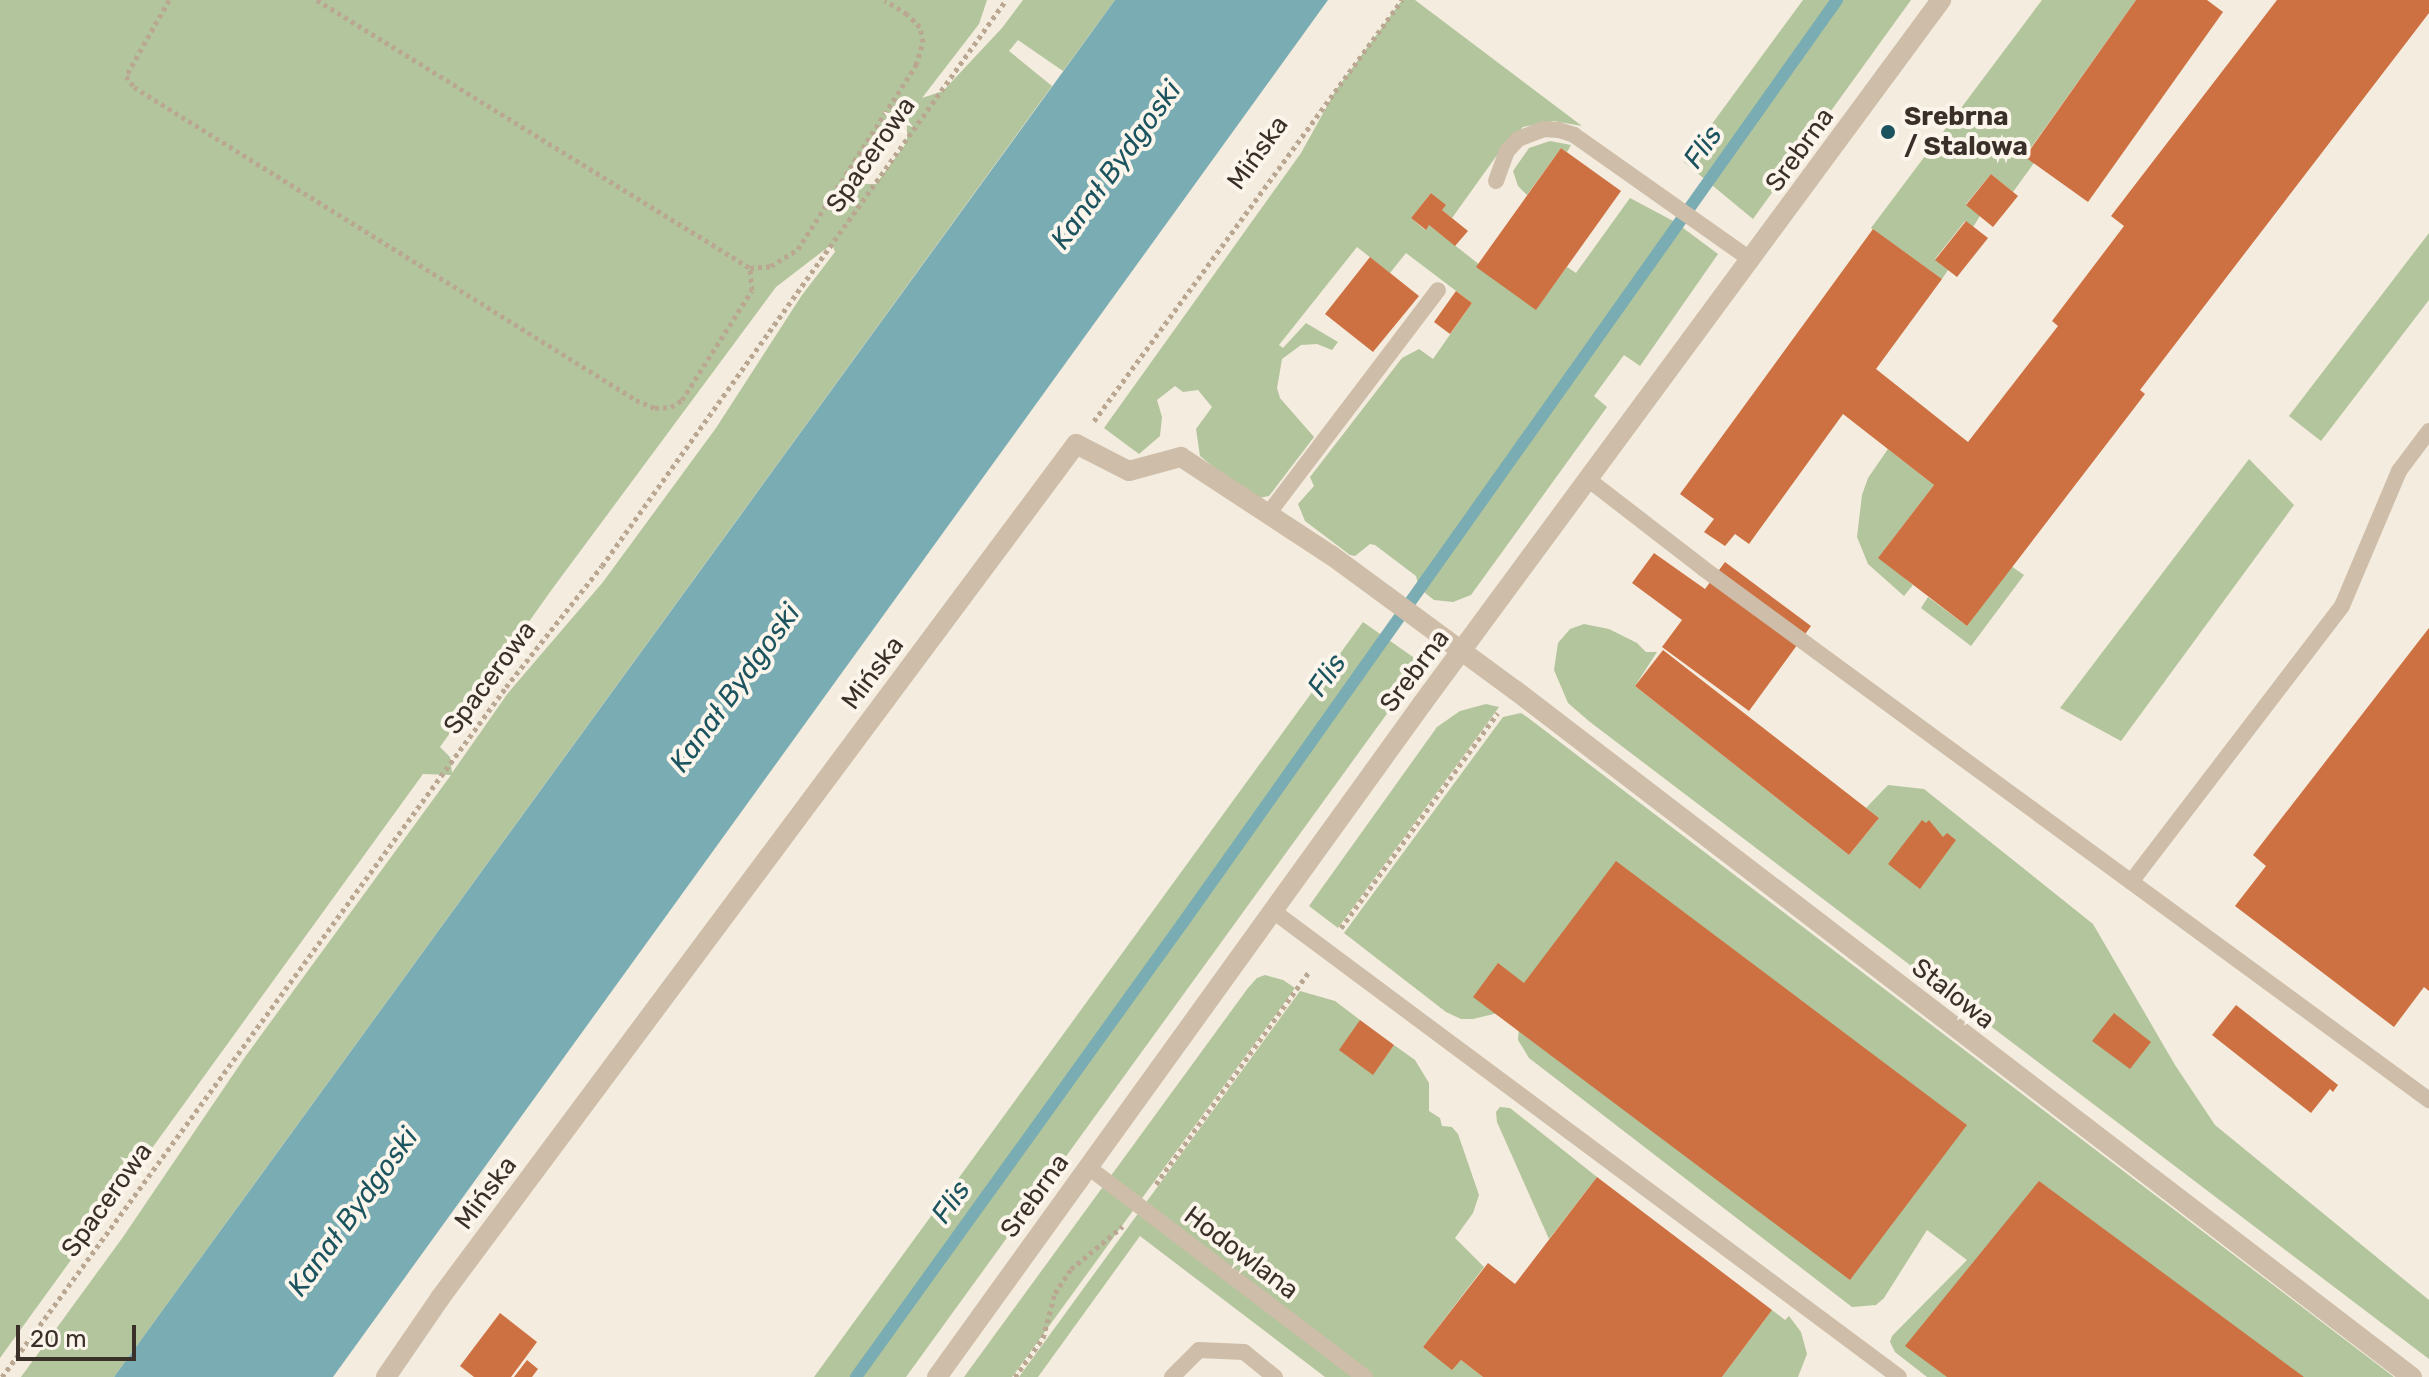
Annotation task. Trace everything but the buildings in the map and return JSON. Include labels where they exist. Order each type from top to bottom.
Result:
[{"type":"street","name":"Srebrna","points":[[937,1377],[1463,650],[1941,0]]},
{"type":"street","name":"Stalowa","points":[[1076,444],[1129,471],[1181,457],[1386,595],[1463,650],[2412,1377]]},
{"type":"street","name":"Mińska","points":[[386,1377],[440,1298],[1076,444]]},
{"type":"lane","points":[[1496,181],[1507,151],[1518,139],[1544,129],[1559,130],[1574,135],[1751,260]]},
{"type":"lane","points":[[1268,514],[1438,290]]},
{"type":"lane","points":[[2131,882],[2342,606],[2399,471],[2429,431]]},
{"type":"lane","points":[[1589,480],[1704,569],[2429,1100]]},
{"type":"lane","points":[[1273,911],[1899,1377]]},
{"type":"lane","name":"Hodowlana","points":[[1088,1167],[1365,1377]]},
{"type":"lane","points":[[1172,1377],[1199,1350],[1244,1352],[1275,1377]]},
{"type":"path","points":[[169,0],[126,76],[134,87],[636,400],[655,408],[671,407],[682,400],[752,290],[750,268]]},
{"type":"path","points":[[317,0],[750,268],[771,266],[798,249],[916,65],[923,42],[920,27],[885,0]]},
{"type":"path","name":"Spacerowa","points":[[2,1377],[497,700],[602,566],[1006,0]]},
{"type":"path","name":"Mińska","points":[[1076,444],[1130,376],[1402,0]]},
{"type":"path","points":[[1015,1377],[1043,1338],[1055,1293],[1071,1269],[1129,1222],[1515,690]]},
{"type":"green space","points":[[0,0],[987,0],[979,24],[922,98],[943,91],[1002,28],[1023,0],[1115,0],[1063,71],[1018,40],[1009,51],[1052,86],[114,1377],[21,1377],[123,1237],[245,1057],[451,775],[423,774],[0,1358]],"holes":[[[907,119],[907,142],[876,184],[861,184]],[[832,244],[835,252],[802,295],[716,428],[603,582],[508,693],[452,773],[450,757],[440,747],[550,592],[776,287]]]},
{"type":"green space","points":[[1402,0],[1415,0],[1582,126],[1554,121],[1523,127],[1500,151],[1452,218],[1442,210],[1445,205],[1431,193],[1411,218],[1425,230],[1429,225],[1536,309],[1567,267],[1576,273],[1630,198],[1675,222],[1718,254],[1640,366],[1624,355],[1594,396],[1607,407],[1471,595],[1453,602],[1434,600],[1419,588],[1416,576],[1375,545],[1370,544],[1355,556],[1350,555],[1305,521],[1298,504],[1314,486],[1310,477],[1402,358],[1419,349],[1433,359],[1472,303],[1406,253],[1390,273],[1357,247],[1279,345],[1283,348],[1306,323],[1338,342],[1332,350],[1317,344],[1301,345],[1282,359],[1277,388],[1280,398],[1314,437],[1269,496],[1254,499],[1200,456],[1196,429],[1212,407],[1198,390],[1183,392],[1175,386],[1157,400],[1162,417],[1160,436],[1139,454],[1104,428],[1301,153],[1336,90]]},
{"type":"green space","points":[[1803,0],[1911,0],[1753,219],[1684,162]]},
{"type":"green space","points":[[2042,0],[2136,0],[2025,156],[2034,163],[2013,192],[1991,174],[1966,204],[1980,216],[1973,227],[1965,221],[1935,259],[1948,270],[1942,279],[1871,228]]},
{"type":"green space","points":[[1550,141],[1571,145],[1567,152],[1561,148],[1527,195],[1518,186],[1513,171],[1529,148]]},
{"type":"green space","points":[[2429,233],[2429,300],[2321,441],[2289,416]]},
{"type":"green space","points":[[1888,449],[1934,485],[1879,557],[1913,585],[1904,596],[1868,564],[1857,537],[1862,495],[1868,478]]},
{"type":"green space","points":[[2249,459],[2294,505],[2121,741],[2060,708]]},
{"type":"green space","points":[[2011,566],[2024,575],[1971,646],[1921,608],[1928,597],[1967,626]]},
{"type":"green space","points":[[1363,622],[1423,664],[906,1377],[814,1377]]},
{"type":"green space","points":[[1584,624],[1609,629],[1637,643],[1646,652],[1657,652],[1635,686],[1849,855],[1879,818],[1866,808],[1888,785],[1924,789],[2093,924],[2175,1065],[2215,1125],[2429,1300],[2429,1359],[1568,703],[1554,670],[1558,643],[1570,629]]},
{"type":"green space","points":[[1486,704],[1499,707],[1338,928],[1309,906],[1437,727],[1460,711]]},
{"type":"green space","points":[[1521,713],[2394,1377],[1927,1377],[1895,1352],[1890,1342],[1892,1336],[1967,1260],[1927,1230],[1884,1298],[1876,1305],[1852,1307],[1529,1058],[1518,1040],[1519,1028],[1502,1012],[1461,1019],[1446,1012],[1344,933],[1503,717]]},
{"type":"green space","points":[[1265,975],[1283,980],[1295,988],[1012,1377],[964,1377],[1248,988],[1257,978]]},
{"type":"green space","points":[[1300,991],[1335,1001],[1360,1020],[1373,1074],[1394,1045],[1415,1060],[1429,1083],[1429,1111],[1440,1118],[1442,1126],[1452,1127],[1458,1134],[1479,1195],[1473,1213],[1455,1238],[1484,1267],[1423,1347],[1452,1369],[1461,1360],[1483,1377],[1325,1377],[1140,1236],[1038,1377],[1019,1377]]},
{"type":"green space","points":[[1500,1107],[1510,1108],[1597,1177],[1549,1239],[1497,1122],[1496,1112]]},
{"type":"green space","points":[[1772,1310],[1785,1320],[1789,1316],[1801,1332],[1807,1354],[1798,1377],[1722,1377]]},
{"type":"water","name":"Kanał Bydgoski","points":[[1115,0],[1328,0],[333,1377],[114,1377]]},
{"type":"waterway","name":"Flis","points":[[856,1377],[1182,924],[1837,0]]},
{"type":"place","name":"Srebrna / Stalowa","points":[[1888,132]]}]
